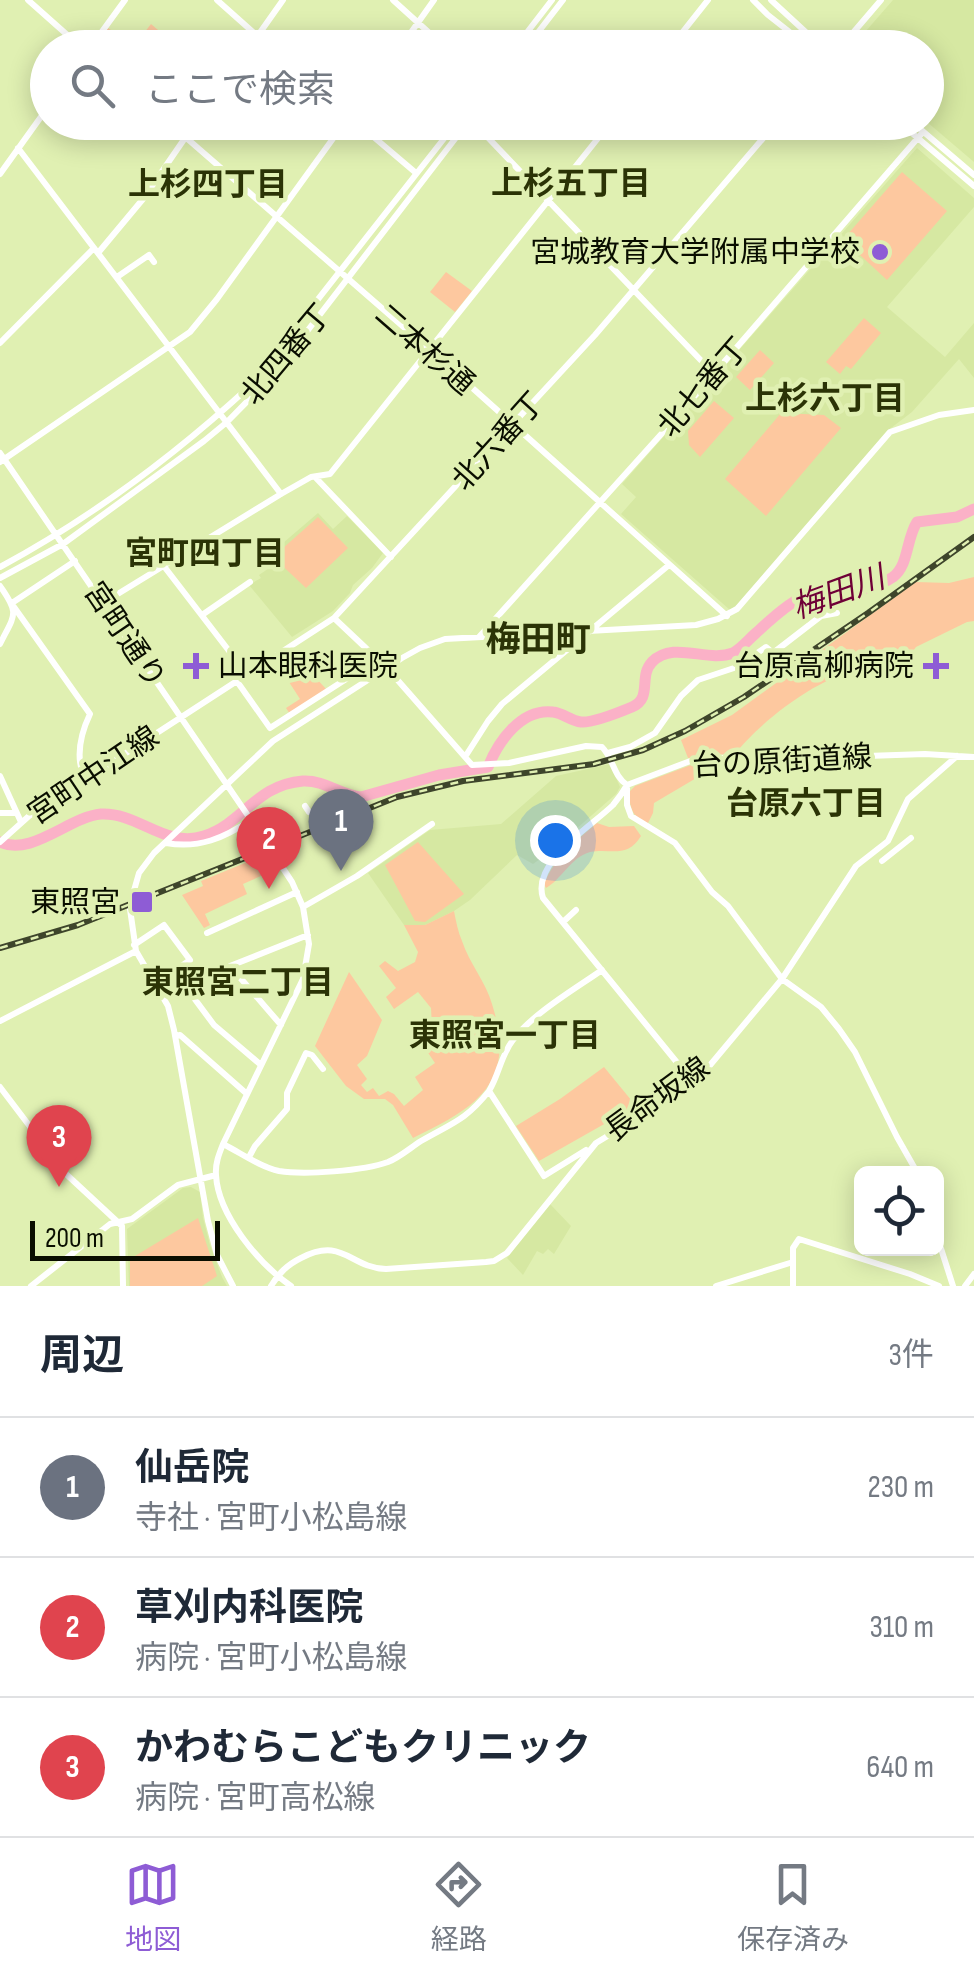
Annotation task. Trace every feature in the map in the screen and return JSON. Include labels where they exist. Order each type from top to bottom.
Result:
[{"type":"street","points":[[28,0],[62,30]]},
{"type":"street","points":[[103,30],[124,0]]},
{"type":"street","points":[[217,0],[251,30]]},
{"type":"street","points":[[262,30],[283,0]]},
{"type":"street","points":[[393,0],[427,30]]},
{"type":"street","points":[[412,30],[434,0]]},
{"type":"street","points":[[529,30],[552,0]]},
{"type":"street","points":[[540,30],[563,0]]},
{"type":"street","points":[[684,30],[708,0]]},
{"type":"street","points":[[754,0],[787,30]]},
{"type":"street","points":[[771,0],[804,30]]},
{"type":"street","points":[[855,30],[881,0]]},
{"type":"street","points":[[0,174],[30,132]]},
{"type":"street","points":[[0,343],[96,251],[142,199],[184,140]]},
{"type":"street","name":"二本杉通","points":[[187,140],[430,350],[726,616]]},
{"type":"street","points":[[2,458],[170,347],[198,324],[332,140]]},
{"type":"street","points":[[377,140],[420,177]]},
{"type":"street","name":"北四番丁","points":[[0,578],[63,544],[227,422],[274,373],[347,280],[445,140]]},
{"type":"street","name":"北四番丁","points":[[0,567],[58,536],[220,413],[266,368],[339,273],[454,140]]},
{"type":"street","points":[[488,140],[714,374]]},
{"type":"street","points":[[104,603],[281,494],[330,474],[597,140]]},
{"type":"street","name":"北六番丁","points":[[181,716],[334,618],[512,426],[762,140]]},
{"type":"street","name":"北七番丁","points":[[478,638],[600,504],[916,140]]},
{"type":"street","points":[[925,140],[974,186]]},
{"type":"street","points":[[927,140],[974,175]]},
{"type":"street","points":[[18,148],[281,494]]},
{"type":"street","points":[[117,277],[149,255],[154,262]]},
{"type":"street","points":[[233,1286],[217,1255],[208,1222],[168,1006],[135,948],[130,905],[143,867],[273,741],[420,648],[445,639],[696,625],[726,616],[737,609],[890,432],[939,415],[974,410]]},
{"type":"street","name":"宮町通り","points":[[2,458],[181,716],[297,892],[303,907],[308,935],[306,971],[222,1144],[216,1176]]},
{"type":"street","points":[[315,477],[391,558]]},
{"type":"street","points":[[13,605],[75,561]]},
{"type":"street","points":[[163,565],[246,674]]},
{"type":"street","points":[[465,756],[502,704],[669,565]]},
{"type":"street","points":[[201,616],[250,582]]},
{"type":"street","points":[[0,586],[90,714],[79,758],[85,780]]},
{"type":"street","points":[[0,644],[14,614],[13,605]]},
{"type":"street","points":[[608,753],[630,747],[655,733],[681,696],[698,680],[737,667],[766,647],[773,653],[821,616],[837,613]]},
{"type":"street","points":[[334,618],[387,668],[472,765],[509,764],[586,746],[602,747],[620,780],[627,785]]},
{"type":"street","points":[[236,680],[270,728],[374,657]]},
{"type":"street","name":"宮町中江線","points":[[0,842],[21,822],[181,716]]},
{"type":"street","name":"台の原街道線","points":[[627,785],[693,760],[714,758],[920,754],[974,757]]},
{"type":"street","name":"長命坂線","points":[[277,1276],[290,1263],[315,1250],[332,1250],[376,1269],[494,1261],[507,1253],[596,1144],[706,1070],[782,980],[856,866],[888,842],[908,799],[957,756]]},
{"type":"street","points":[[0,776],[21,822]]},
{"type":"street","points":[[627,785],[614,804],[559,854],[542,879],[540,890],[690,1083]]},
{"type":"street","points":[[627,785],[631,816],[675,843],[782,980],[821,1007],[847,1040],[914,1166]]},
{"type":"street","points":[[0,812],[16,813]]},
{"type":"street","points":[[166,842],[206,843],[250,819]]},
{"type":"street","points":[[303,907],[357,876],[432,824]]},
{"type":"street","points":[[882,861],[911,838]]},
{"type":"street","points":[[888,842],[895,851]]},
{"type":"street","points":[[207,933],[297,892]]},
{"type":"street","points":[[563,922],[576,910]]},
{"type":"street","points":[[0,1020],[135,948],[164,925],[190,960],[156,984]]},
{"type":"street","points":[[281,1025],[230,966],[308,935]]},
{"type":"street","points":[[222,1144],[276,1170],[322,1172],[390,1161],[476,1108],[489,1092],[505,1053],[519,1033],[602,970]]},
{"type":"street","points":[[188,990],[214,1025],[261,1065]]},
{"type":"street","points":[[175,1036],[180,1035],[246,1094]]},
{"type":"street","points":[[249,1157],[287,1109],[287,1093],[306,1053],[323,1069]]},
{"type":"street","points":[[489,1092],[544,1176],[596,1144]]},
{"type":"street","points":[[2,1093],[66,1174],[122,1226],[122,1286]]},
{"type":"street","points":[[32,1286],[110,1224],[132,1219],[178,1185],[216,1176],[234,1222],[262,1261],[290,1286]]},
{"type":"street","points":[[794,1286],[792,1248],[799,1240],[940,1286]]},
{"type":"street","points":[[943,1256],[952,1286]]},
{"type":"street","points":[[716,1286],[793,1262]]},
{"type":"street","points":[[965,1286],[974,1274]]},
{"type":"street","points":[[271,1286],[277,1276]]},
{"type":"shaded area","points":[[893,0],[974,0],[974,162],[944,136],[944,30],[867,30]]},
{"type":"shaded area","points":[[917,148],[974,198],[974,207],[887,307],[945,357],[974,323],[974,378],[959,359],[912,412],[887,431],[730,610],[621,514],[636,497],[622,484],[709,385],[717,382],[725,366]]},
{"type":"shaded area","points":[[902,172],[947,211],[887,280],[848,244],[847,235]]},
{"type":"shaded area","points":[[446,272],[472,291],[455,312],[430,292]]},
{"type":"shaded area","points":[[864,318],[881,333],[851,369],[846,366],[840,374],[826,362]]},
{"type":"shaded area","points":[[760,350],[774,363],[750,390],[736,377]]},
{"type":"shaded area","points":[[714,401],[734,418],[700,457],[689,445],[688,431]]},
{"type":"shaded area","points":[[781,413],[824,415],[841,428],[766,516],[725,479]]},
{"type":"shaded area","points":[[318,513],[333,529],[347,516],[383,553],[333,611],[292,637],[249,585],[275,564],[269,555]]},
{"type":"shaded area","points":[[318,517],[348,548],[306,588],[273,557]]},
{"type":"shaded area","points":[[974,577],[974,621],[916,647],[899,670],[883,678],[868,672],[834,678],[777,713],[736,753],[688,758],[681,740],[732,715],[916,582],[949,583]]},
{"type":"shaded area","points":[[303,664],[327,690],[290,714],[286,708],[300,699],[289,682],[293,679],[290,674]]},
{"type":"shaded area","points":[[716,761],[715,767],[654,803],[647,825],[633,811],[629,792],[635,786],[691,765]]},
{"type":"shaded area","points":[[610,764],[620,787],[616,794],[551,851],[533,864],[517,855],[470,900],[425,925],[404,925],[368,873],[430,830],[501,824],[556,776]]},
{"type":"shaded area","points":[[597,823],[609,827],[634,826],[641,836],[624,850],[583,855],[546,888],[544,884],[560,858]]},
{"type":"shaded area","points":[[418,842],[464,894],[425,922],[415,921],[385,865]]},
{"type":"shaded area","points":[[262,856],[272,871],[243,884],[247,894],[205,914],[210,925],[204,928],[182,895],[203,886],[201,881]]},
{"type":"shaded area","points":[[454,911],[465,949],[492,1004],[499,1053],[495,1073],[473,1103],[413,1138],[393,1105],[385,1099],[364,1099],[346,1086],[315,1046],[349,972],[382,1020],[367,1056],[357,1065],[367,1079],[361,1085],[367,1092],[373,1088],[379,1096],[388,1091],[404,1106],[423,1090],[415,1077],[435,1063],[418,1038],[432,1027],[431,1008],[418,992],[394,1009],[386,997],[396,988],[379,966],[385,961],[398,971],[415,962],[418,952],[404,925],[425,925]]},
{"type":"shaded area","points":[[604,1067],[636,1106],[539,1161],[516,1126]]},
{"type":"shaded area","points":[[183,1188],[200,1192],[210,1245],[227,1286],[129,1286],[127,1229]]},
{"type":"shaded area","points":[[550,1204],[571,1226],[554,1254],[548,1249],[543,1254],[537,1251],[523,1275],[507,1258]]},
{"type":"shaded area","points":[[198,1218],[217,1276],[202,1286],[130,1286],[130,1259]]},
{"type":"waterway","name":"梅田川","points":[[0,842],[12,845],[37,841],[101,814],[127,818],[164,834],[190,839],[218,830],[261,797],[287,784],[311,781],[361,797],[439,775],[488,767],[512,729],[531,715],[553,712],[586,722],[632,707],[642,698],[648,668],[661,656],[680,652],[712,656],[733,653],[798,599],[883,583],[902,566],[917,522],[957,517],[974,509]]},
{"type":"railway","points":[[0,948],[78,925],[397,797],[463,781],[594,764],[643,750],[744,697],[974,537]]},
{"type":"place","name":"宮城教育大学附属中学校","points":[[880,252]]},
{"type":"place","name":"山本眼科医院","points":[[196,666]]},
{"type":"place","name":"台原高柳病院","points":[[936,666]]},
{"type":"place","name":"仙岳院","points":[[341,871]]},
{"type":"place","name":"草刈内科医院","points":[[269,889]]},
{"type":"place","name":"東照宮","points":[[142,902]]},
{"type":"place","name":"かわむらこどもクリニック","points":[[59,1187]]},
{"type":"district","name":"上杉五丁目","points":[[571,183]]},
{"type":"district","name":"上杉四丁目","points":[[208,184]]},
{"type":"district","name":"上杉六丁目","points":[[825,398]]},
{"type":"district","name":"宮町四丁目","points":[[205,553]]},
{"type":"district","name":"梅田町","points":[[538,639]]},
{"type":"district","name":"台原六丁目","points":[[806,803]]},
{"type":"district","name":"東照宮二丁目","points":[[238,982]]},
{"type":"district","name":"東照宮一丁目","points":[[505,1035]]}]
